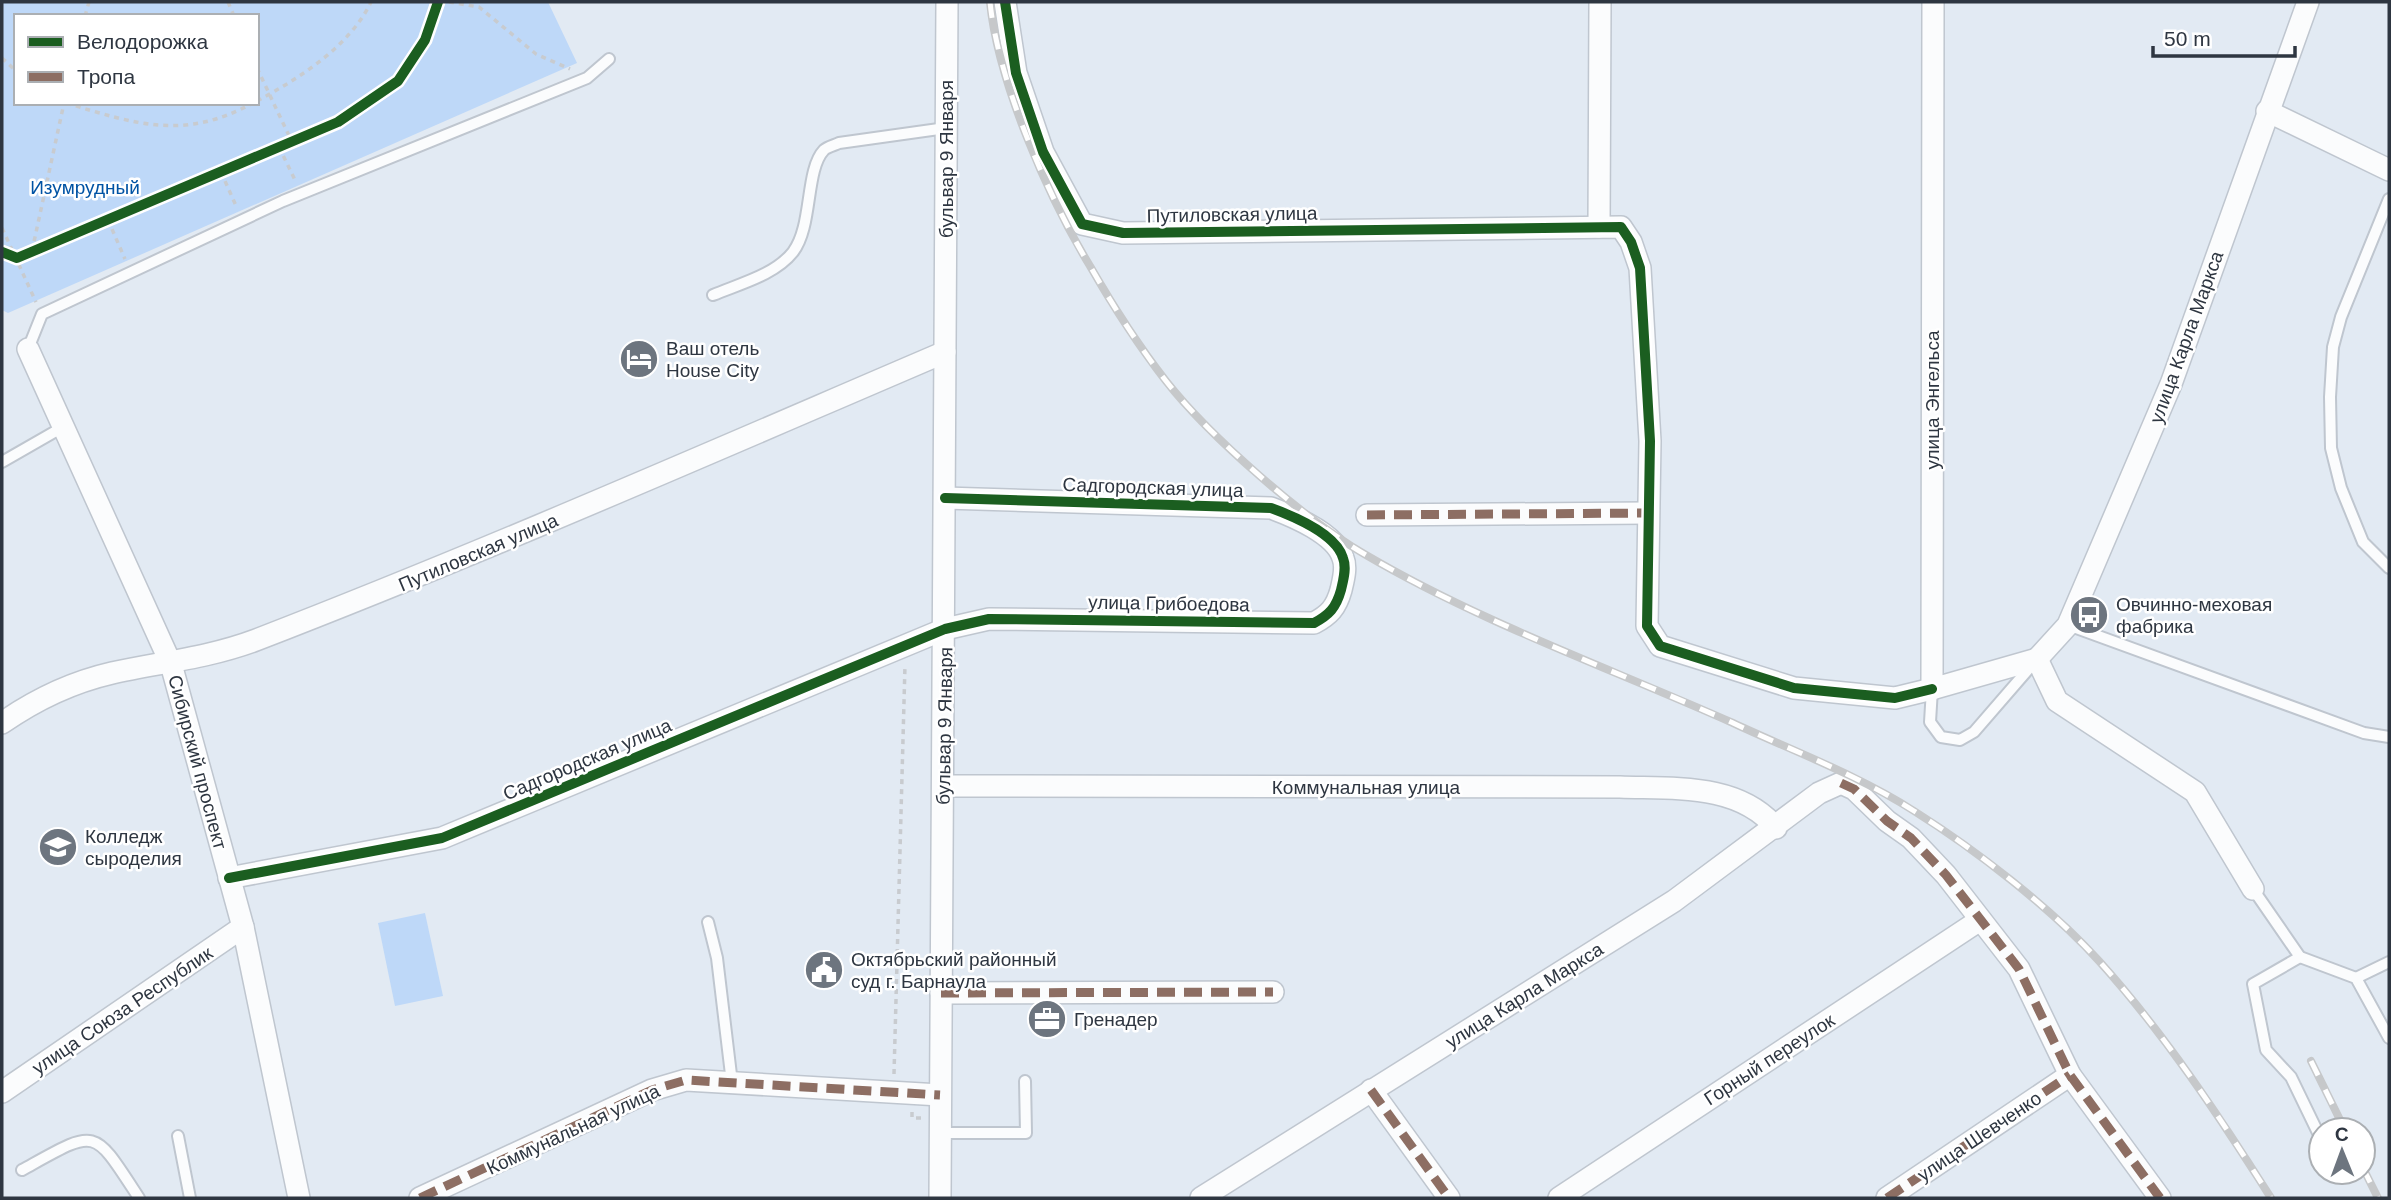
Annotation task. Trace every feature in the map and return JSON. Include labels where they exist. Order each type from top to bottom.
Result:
[{"type":"street","name":"бульвар 9 Января","points":[[940,1198],[946,629],[947,2]]},
{"type":"street","name":"Путиловская улица","points":[[1005,2],[1016,73],[1043,152],[1082,224],[1122,233],[1621,227],[1631,242],[1640,268],[1650,441],[1648,513]]},
{"type":"street","points":[[1599,227],[1601,2]]},
{"type":"street","name":"улица Энгельса","points":[[1932,689],[1933,2]]},
{"type":"street","name":"улица Карла Маркса","points":[[2037,659],[2068,625],[2171,384],[2308,2]]},
{"type":"street","points":[[2267,111],[2389,170]]},
{"type":"street","name":"Сибирский проспект","points":[[28,349],[171,664],[243,928],[299,1198]]},
{"type":"street","name":"Путиловская улица","points":[[2,723],[26,706],[67,687],[112,673],[171,664],[231,649],[434,571],[945,352]]},
{"type":"street","name":"Садгородская улица","points":[[945,498],[1271,508],[1314,528],[1343,557]]},
{"type":"street","points":[[1367,514],[1648,513],[1647,626],[1660,646],[1794,688],[1895,698],[2037,659],[2057,701],[2195,792],[2253,889]]},
{"type":"street","name":"улица Грибоедова","points":[[946,629],[989,619],[1314,623],[1329,615],[1338,599],[1345,576],[1343,557]]},
{"type":"street","name":"Садгородская улица","points":[[229,878],[442,838],[946,629]]},
{"type":"street","name":"улица Карла Маркса","points":[[1202,1198],[1674,901],[1776,828],[1819,793],[1841,783],[1854,789],[1886,821],[1911,838],[1947,875],[1980,920]]},
{"type":"street","name":"Коммунальная улица","points":[[944,786],[1620,787],[1706,791],[1749,803],[1776,828]]},
{"type":"street","points":[[1980,920],[2019,969],[2070,1075],[2160,1198]]},
{"type":"street","name":"Горный переулок","points":[[1559,1198],[1980,920]]},
{"type":"street","name":"улица Союза Республик","points":[[2,1092],[243,928]]},
{"type":"street","points":[[941,993],[1273,992]]},
{"type":"street","name":"улица Шевченко","points":[[1887,1198],[2070,1075]]},
{"type":"street","name":"Коммунальная улица","points":[[419,1198],[652,1090],[686,1080],[940,1095]]},
{"type":"street","points":[[1371,1090],[1449,1198]]},
{"type":"lane","points":[[28,349],[42,314],[283,201],[587,78],[609,59]]},
{"type":"lane","points":[[713,295],[779,266],[794,251],[803,234],[817,165],[825,149],[839,143],[946,128]]},
{"type":"lane","points":[[2389,199],[2341,317],[2333,347],[2330,422],[2331,448],[2341,488],[2363,542],[2389,568]]},
{"type":"lane","points":[[2,462],[63,427]]},
{"type":"lane","points":[[2068,625],[2364,733],[2389,737]]},
{"type":"lane","points":[[1932,689],[1930,722],[1941,737],[1960,740],[1974,732],[2037,659]]},
{"type":"lane","points":[[2253,889],[2300,957],[2356,978],[2389,1038]]},
{"type":"lane","points":[[708,922],[717,958],[732,1083]]},
{"type":"lane","points":[[2300,957],[2253,984],[2266,1050],[2291,1077],[2310,1116]]},
{"type":"lane","points":[[2356,978],[2389,962]]},
{"type":"lane","points":[[940,1126],[1026,1133],[1025,1081]]},
{"type":"lane","points":[[178,1136],[190,1198]]},
{"type":"lane","points":[[22,1170],[75,1140],[93,1140],[105,1146],[139,1198]]},
{"type":"path","points":[[259,100],[341,44],[361,23],[371,2]]},
{"type":"path","points":[[449,2],[479,7],[536,54],[587,78]]},
{"type":"path","points":[[259,72],[292,142]]},
{"type":"path","points":[[32,251],[65,105]]},
{"type":"path","points":[[72,105],[119,119],[162,126],[203,125],[248,105]]},
{"type":"path","points":[[267,152],[303,137]]},
{"type":"path","points":[[279,148],[299,189]]},
{"type":"path","points":[[208,177],[232,167]]},
{"type":"path","points":[[221,172],[240,214]]},
{"type":"path","points":[[95,225],[120,214]]},
{"type":"path","points":[[108,220],[127,265]]},
{"type":"path","points":[[2,228],[42,314]]},
{"type":"path","points":[[2,252],[17,258],[45,246]]},
{"type":"path","points":[[906,646],[893,1102],[912,1106],[912,1118],[940,1126]]},
{"type":"green space","name":"Изумрудный","points":[[2,2],[548,2],[577,63],[8,313],[2,310]]},
{"type":"green space","points":[[425,913],[443,996],[395,1006],[378,923]]},
{"type":"railway","points":[[990,2],[1003,67],[1014,102],[1042,173],[1074,238],[1117,310],[1166,381],[1232,451],[1315,521],[1366,555],[1410,579],[1501,624],[1848,775],[1893,798],[1962,843],[2058,920],[2123,988],[2190,1076],[2271,1198]]},
{"type":"railway","points":[[2311,1061],[2338,1116]]},
{"type":"railway","points":[[2372,1186],[2378,1198]]},
{"type":"marked path","points":[[1367,515],[1648,513]]},
{"type":"marked path","points":[[1841,783],[1854,789],[1887,821],[1911,838],[1946,875],[2019,969],[2070,1075],[2160,1198]]},
{"type":"marked path","points":[[941,993],[1273,992]]},
{"type":"marked path","points":[[1887,1198],[2070,1075]]},
{"type":"marked path","points":[[420,1198],[652,1090],[686,1080],[940,1095]]},
{"type":"marked path","points":[[1371,1090],[1449,1198]]},
{"type":"cycle path","points":[[2,252],[17,258],[338,122],[398,81],[425,40],[438,2]]},
{"type":"cycle path","points":[[1005,2],[1016,73],[1043,152],[1082,224],[1123,233],[1621,227],[1631,242],[1640,268],[1650,441],[1647,626],[1660,646],[1794,688],[1895,698],[1932,689]]},
{"type":"cycle path","points":[[229,878],[442,838],[945,629],[989,619],[1314,623],[1328,614],[1334,606],[1344,579],[1343,558],[1332,541],[1313,527],[1271,508],[945,498]]},
{"type":"place","name":"Ваш отель House City","points":[[639,359]]},
{"type":"place","name":"Овчинно-меховая фабрика","points":[[2089,615]]},
{"type":"place","name":"Колледж сыроделия","points":[[58,847]]},
{"type":"place","name":"Октябрьский районный суд г. Барнаула","points":[[824,970]]},
{"type":"place","name":"Гренадер","points":[[1047,1019]]}]
